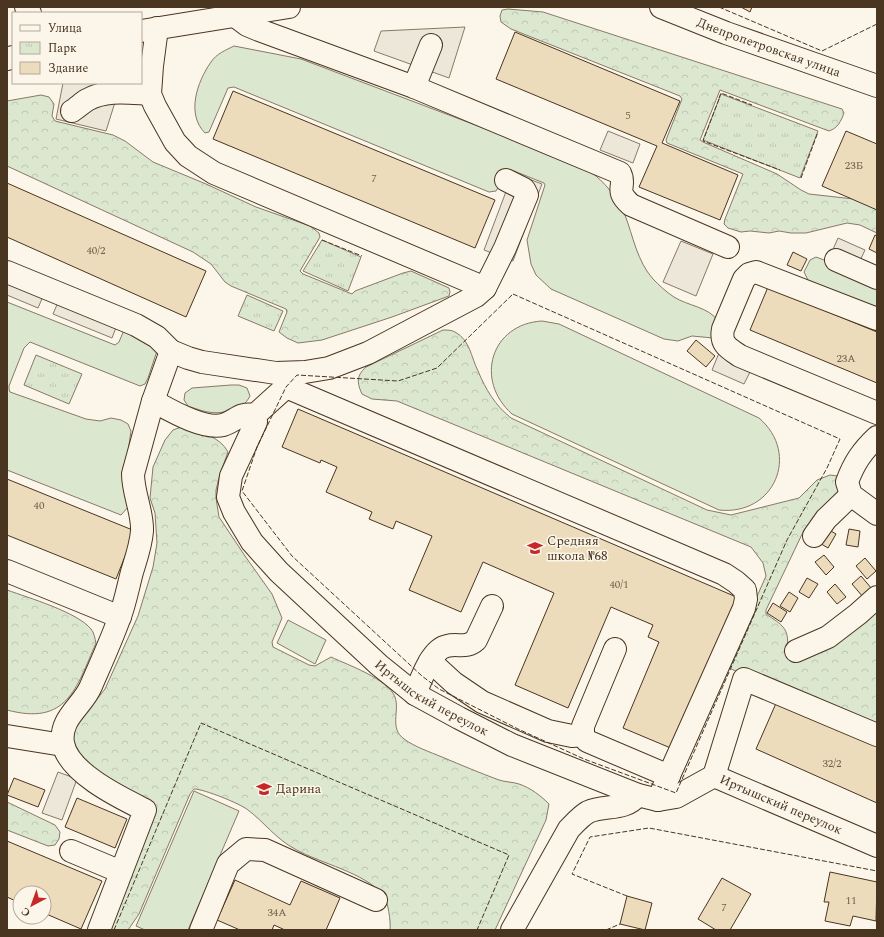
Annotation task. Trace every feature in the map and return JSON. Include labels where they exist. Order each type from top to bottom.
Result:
[{"type":"street","points":[[289,7],[149,30],[152,66],[150,94],[161,118],[175,142],[188,156],[214,174],[485,288]]},
{"type":"street","name":"Днепропетровская улица","points":[[660,7],[726,33],[877,86]]},
{"type":"street","points":[[235,16],[247,25],[414,87],[620,173],[622,178],[620,190],[623,198],[632,205],[728,247]]},
{"type":"street","points":[[414,87],[431,45]]},
{"type":"street","points":[[72,112],[87,99],[108,93],[150,94]]},
{"type":"street","points":[[7,272],[136,325],[156,337],[171,351],[202,362],[276,373],[305,372],[329,368],[368,353],[476,296],[485,288],[505,248],[527,195],[524,189],[506,180]]},
{"type":"street","points":[[836,260],[877,278]]},
{"type":"street","points":[[877,319],[756,272],[749,274],[744,279],[721,336],[729,349],[740,356],[877,413]]},
{"type":"street","points":[[99,930],[145,810],[103,788],[77,767],[69,757],[63,745],[63,736],[67,721],[88,693],[120,617],[139,547],[142,530],[132,474],[153,401],[171,351]]},
{"type":"street","points":[[153,401],[184,417],[210,425],[223,425],[246,413],[255,415],[286,387],[724,574],[736,582],[745,590],[746,600],[744,608],[658,800]]},
{"type":"street","name":"Иртышский переулок","points":[[255,415],[256,422],[231,476],[228,497],[234,512],[252,542],[279,572],[379,665],[415,694],[512,744],[638,794],[658,800],[676,797],[714,776],[877,846]]},
{"type":"street","points":[[877,437],[862,452],[846,482],[851,495],[877,514]]},
{"type":"street","points":[[814,536],[826,519],[851,495]]},
{"type":"street","points":[[7,572],[120,617]]},
{"type":"street","points":[[796,651],[828,637],[877,597]]},
{"type":"street","points":[[415,694],[430,661],[439,649],[447,646],[465,646],[472,644],[476,640],[492,606]]},
{"type":"street","points":[[615,649],[583,726],[583,735],[586,741],[669,776]]},
{"type":"street","points":[[430,661],[454,684],[482,702],[548,731],[572,736],[583,735]]},
{"type":"street","points":[[714,776],[744,679],[877,735]]},
{"type":"street","points":[[7,736],[63,745]]},
{"type":"street","points":[[512,930],[569,829],[576,821],[588,812],[622,805],[633,800],[638,794]]},
{"type":"street","points":[[201,930],[228,864],[246,849],[265,850],[376,900]]},
{"type":"street","points":[[71,851],[121,872]]},
{"type":"green space","points":[[508,9],[543,12],[842,109],[844,113],[840,121],[835,128],[829,131],[720,90],[700,140],[777,174],[809,194],[854,199],[877,209],[877,233],[860,225],[847,223],[806,233],[779,231],[769,233],[750,231],[741,232],[728,228],[724,224],[725,219],[743,174],[667,143],[666,140],[682,99],[680,96],[511,29],[501,22],[500,16],[502,10]]},
{"type":"green space","points":[[234,46],[301,59],[573,162],[587,170],[605,184],[620,204],[639,256],[653,279],[665,291],[674,297],[704,310],[714,316],[718,321],[713,338],[692,336],[678,341],[664,339],[551,289],[536,275],[531,264],[527,240],[545,185],[544,183],[514,171],[508,173],[496,191],[489,192],[234,87],[228,88],[209,132],[205,133],[199,125],[195,107],[201,79],[213,59],[221,52]]},
{"type":"green space","points":[[721,94],[818,131],[800,178],[703,140]]},
{"type":"green space","points":[[41,95],[49,97],[54,104],[52,116],[55,121],[113,135],[125,141],[153,162],[256,207],[310,226],[319,233],[320,237],[300,271],[303,274],[352,294],[355,291],[411,271],[449,288],[449,296],[322,340],[298,343],[287,338],[279,332],[287,312],[286,309],[231,286],[225,282],[211,264],[193,252],[7,166],[7,101]]},
{"type":"green space","points":[[322,240],[361,257],[348,291],[303,271]]},
{"type":"green space","points":[[816,257],[877,283],[877,314],[808,280],[804,272],[810,260]]},
{"type":"green space","points":[[247,295],[283,311],[274,331],[238,316]]},
{"type":"green space","points":[[7,302],[115,345],[119,342],[124,330],[130,329],[157,351],[148,378],[145,384],[140,386],[30,342],[24,348],[9,386],[10,392],[86,419],[100,421],[111,418],[121,420],[128,424],[131,431],[124,479],[129,506],[121,515],[7,470]]},
{"type":"green space","points":[[542,321],[559,324],[759,418],[772,433],[778,448],[779,465],[775,480],[767,493],[754,503],[738,509],[719,510],[512,414],[500,400],[493,386],[491,370],[494,356],[500,343],[510,332],[525,324]]},
{"type":"green space","points":[[443,330],[454,331],[464,340],[470,349],[481,378],[488,391],[500,408],[511,418],[707,510],[731,515],[799,498],[817,480],[830,475],[838,476],[842,489],[804,530],[766,610],[766,614],[784,628],[788,642],[787,649],[877,607],[877,727],[731,669],[728,662],[766,576],[763,563],[751,547],[397,401],[372,399],[362,394],[358,380],[360,373],[366,367]]},
{"type":"green space","points":[[36,355],[82,374],[69,404],[24,385]]},
{"type":"green space","points":[[239,385],[247,388],[250,396],[244,404],[228,411],[216,413],[205,411],[188,406],[184,400],[185,393],[192,388]]},
{"type":"green space","points":[[184,426],[215,439],[220,442],[228,452],[216,490],[219,517],[272,594],[282,618],[272,642],[273,647],[309,665],[315,666],[331,657],[367,673],[391,690],[395,697],[397,730],[404,739],[423,749],[485,775],[499,780],[517,783],[536,792],[549,804],[546,820],[495,930],[390,930],[388,906],[383,895],[375,887],[354,874],[305,854],[288,845],[244,807],[214,794],[194,789],[190,794],[139,914],[128,930],[106,930],[151,814],[104,780],[88,764],[74,745],[71,735],[75,721],[93,704],[105,689],[138,616],[153,567],[157,543],[155,513],[150,498],[153,467],[165,440],[173,430]]},
{"type":"green space","points":[[7,590],[64,611],[84,623],[93,632],[96,643],[75,689],[66,700],[56,708],[43,713],[27,714],[7,710]]},
{"type":"green space","points":[[288,620],[326,640],[315,664],[277,643]]},
{"type":"green space","points":[[194,791],[239,811],[188,930],[145,930],[136,926]]},
{"type":"green space","points":[[7,802],[55,825],[60,832],[59,839],[55,845],[48,846],[7,830]]},
{"type":"shaded area","points":[[465,27],[449,78],[374,51],[381,31]]},
{"type":"shaded area","points":[[63,84],[121,84],[106,131],[56,119]]},
{"type":"shaded area","points":[[608,131],[640,144],[633,163],[600,150]]},
{"type":"shaded area","points":[[513,173],[542,184],[513,261],[484,250]]},
{"type":"shaded area","points":[[838,238],[865,250],[858,265],[831,254]]},
{"type":"shaded area","points":[[681,241],[713,254],[696,296],[663,282]]},
{"type":"shaded area","points":[[7,279],[44,294],[38,308],[7,295]]},
{"type":"shaded area","points":[[59,300],[117,325],[112,338],[53,314]]},
{"type":"shaded area","points":[[719,353],[752,368],[744,384],[712,370]]},
{"type":"shaded area","points":[[58,772],[77,779],[62,820],[42,813]]},
{"type":"building","points":[[741,7],[752,7],[750,12]]},
{"type":"building","points":[[515,32],[680,101],[662,143],[738,175],[720,220],[639,187],[657,146],[496,79]]},
{"type":"building","points":[[233,91],[495,200],[475,248],[213,139]]},
{"type":"building","points":[[846,131],[877,144],[877,210],[822,186]]},
{"type":"building","points":[[7,183],[206,271],[186,317],[7,237]]},
{"type":"building","points":[[875,235],[877,236],[877,253],[869,249]]},
{"type":"building","points":[[793,252],[807,259],[801,271],[787,265]]},
{"type":"building","points":[[768,287],[877,332],[877,383],[750,330]]},
{"type":"building","points":[[696,340],[715,356],[706,367],[687,351]]},
{"type":"building","points":[[298,409],[741,599],[673,749],[623,728],[659,642],[648,637],[653,625],[611,607],[568,708],[515,685],[554,593],[483,562],[461,612],[409,590],[432,536],[396,521],[393,529],[369,519],[372,512],[326,492],[337,467],[321,460],[320,463],[282,447]]},
{"type":"building","points":[[7,479],[135,531],[116,579],[7,535]]},
{"type":"building","points":[[826,528],[836,534],[828,548],[818,542]]},
{"type":"building","points":[[849,529],[860,531],[858,547],[846,545]]},
{"type":"building","points":[[824,555],[834,567],[826,575],[815,562]]},
{"type":"building","points":[[865,558],[876,571],[867,579],[856,566]]},
{"type":"building","points":[[861,576],[872,589],[863,597],[852,584]]},
{"type":"building","points":[[807,578],[818,584],[809,598],[799,592]]},
{"type":"building","points":[[835,584],[846,597],[837,604],[827,592]]},
{"type":"building","points":[[789,592],[798,598],[790,612],[780,606]]},
{"type":"building","points":[[773,603],[787,612],[781,622],[767,613]]},
{"type":"building","points":[[777,701],[877,746],[877,803],[756,749]]},
{"type":"building","points":[[14,778],[45,790],[38,807],[7,795]]},
{"type":"building","points":[[77,798],[127,819],[115,848],[65,827]]},
{"type":"building","points":[[7,841],[102,881],[81,929],[52,916],[52,885],[12,885],[12,899],[7,897]]},
{"type":"building","points":[[830,872],[877,882],[876,921],[853,916],[850,926],[825,921],[829,902],[824,902]]},
{"type":"building","points":[[722,878],[751,894],[730,930],[716,930],[698,919]]},
{"type":"building","points":[[235,880],[290,905],[301,881],[340,898],[326,930],[285,930],[274,925],[272,930],[240,930],[217,920]]},
{"type":"building","points":[[627,896],[652,903],[645,930],[620,924]]},
{"type":"fence","points":[[719,7],[822,51],[877,24]]},
{"type":"fence","points":[[719,98],[721,93],[752,105]]},
{"type":"fence","points":[[719,99],[703,141],[780,170]]},
{"type":"fence","points":[[801,178],[818,132]]},
{"type":"fence","points":[[322,240],[362,256]]},
{"type":"fence","points":[[513,294],[840,439],[827,468],[787,540],[676,793],[584,759],[518,729],[439,689],[422,676],[292,556],[242,491],[257,447],[286,387],[297,375],[398,381],[437,368],[513,294]]},
{"type":"fence","points":[[114,930],[201,723],[509,855],[477,930]]},
{"type":"fence","points":[[627,896],[572,874],[590,837],[649,828],[877,871]]},
{"type":"fence","points":[[606,930],[620,924]]},
{"type":"place","name":"Средняя школа №68","points":[[535,548]]},
{"type":"place","name":"Дарина","points":[[264,789]]}]
